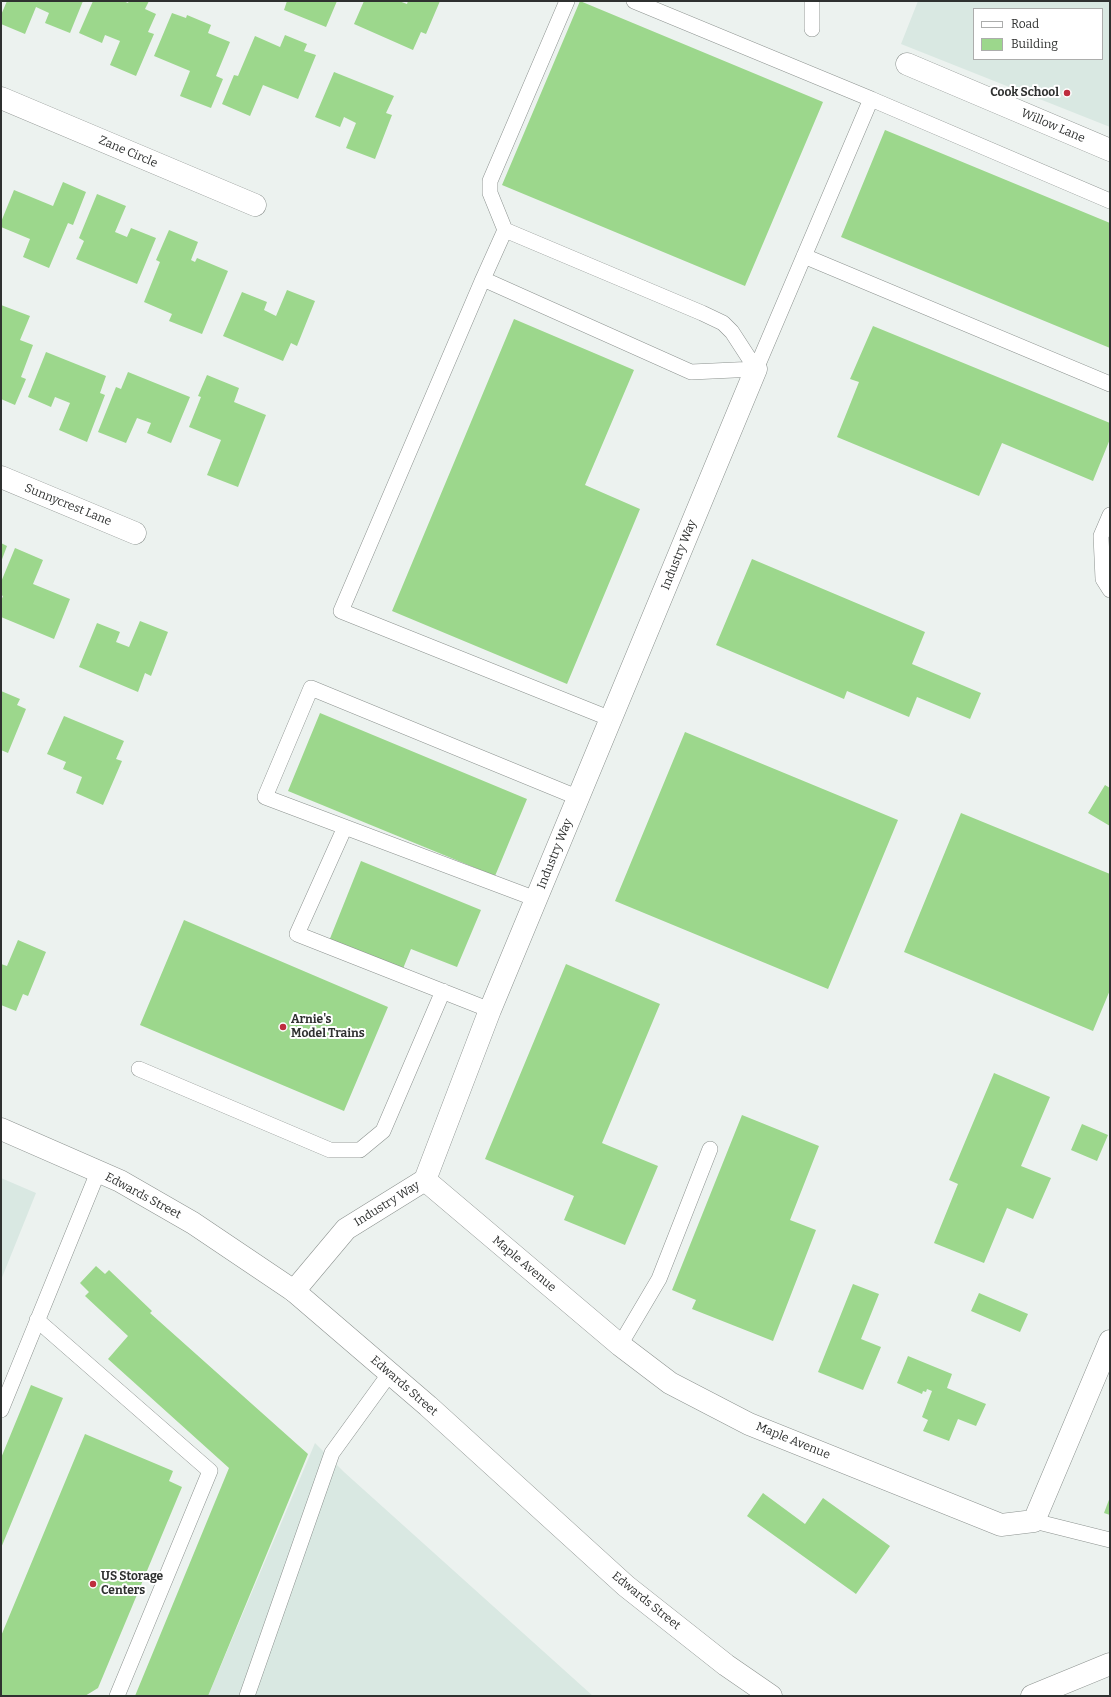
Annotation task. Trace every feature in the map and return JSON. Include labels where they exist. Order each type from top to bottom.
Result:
[{"type":"main road","name":"Willow Lane","points":[[907,64],[1110,150]]},
{"type":"main road","name":"Zane Circle","points":[[1,98],[255,205]]},
{"type":"main road","name":"Industry Way","points":[[294,1291],[346,1229],[425,1180],[490,1010],[756,370]]},
{"type":"main road","name":"Sunnycrest Lane","points":[[1,477],[135,533]]},
{"type":"main road","name":"Edwards Street","points":[[1,1130],[120,1181],[193,1223],[294,1291],[390,1374],[626,1586],[726,1665],[771,1696]]},
{"type":"main road","name":"Maple Avenue","points":[[425,1180],[620,1345],[670,1383],[750,1424],[1001,1525],[1034,1521]]},
{"type":"main road","points":[[1034,1521],[1110,1341]]},
{"type":"main road","points":[[1032,1696],[1110,1664]]},
{"type":"lane","points":[[567,1],[490,181],[490,193],[505,230],[723,323],[732,332],[756,370]]},
{"type":"lane","points":[[634,1],[871,99],[1110,201]]},
{"type":"lane","points":[[812,1],[812,29]]},
{"type":"lane","points":[[756,370],[871,99]]},
{"type":"lane","points":[[505,230],[342,611],[611,719]]},
{"type":"lane","points":[[804,256],[1110,384]]},
{"type":"lane","points":[[483,279],[692,372],[756,370]]},
{"type":"lane","points":[[1110,515],[1101,536],[1103,579],[1110,590]]},
{"type":"lane","points":[[536,899],[265,797],[311,688],[578,798]]},
{"type":"lane","points":[[345,827],[297,934],[490,1010]]},
{"type":"lane","points":[[139,1069],[330,1150],[360,1150],[383,1131],[442,991]]},
{"type":"lane","points":[[620,1345],[659,1279],[710,1149]]},
{"type":"lane","points":[[1,1410],[98,1172]]},
{"type":"lane","points":[[37,1320],[210,1472],[117,1696]]},
{"type":"lane","points":[[248,1696],[332,1453],[390,1374]]},
{"type":"lane","points":[[1034,1521],[1110,1540]]},
{"type":"shaded area","name":"Cook School","points":[[918,1],[1110,1],[1110,127],[901,44]]},
{"type":"shaded area","points":[[1,1178],[36,1193],[1,1280]]},
{"type":"shaded area","points":[[315,1443],[344,1472],[593,1696],[208,1696]]},
{"type":"building","points":[[7,1],[83,1],[70,33],[45,23],[49,13],[36,7],[25,34],[1,24],[1,15]]},
{"type":"building","points":[[93,1],[123,1],[128,3],[129,1],[149,1],[145,9],[156,14],[148,32],[154,34],[136,76],[110,65],[120,41],[105,35],[102,43],[79,33]]},
{"type":"building","points":[[287,1],[337,1],[326,27],[284,10]]},
{"type":"building","points":[[364,1],[399,1],[407,4],[408,1],[440,1],[426,34],[421,32],[413,50],[354,24]]},
{"type":"building","points":[[580,1],[823,102],[745,286],[502,185]]},
{"type":"building","points":[[172,13],[186,18],[187,15],[211,25],[208,33],[230,42],[216,76],[223,79],[211,108],[180,96],[190,71],[154,56]]},
{"type":"building","points":[[285,35],[307,44],[304,51],[316,55],[298,99],[263,85],[250,116],[222,104],[234,75],[238,76],[255,36],[280,47]]},
{"type":"building","points":[[334,72],[394,96],[386,113],[392,115],[375,159],[346,148],[356,123],[344,117],[340,127],[315,117]]},
{"type":"building","points":[[885,130],[1110,223],[1110,348],[841,237]]},
{"type":"building","points":[[63,182],[86,192],[73,225],[68,223],[49,268],[23,257],[30,239],[1,227],[1,222],[14,190],[53,206]]},
{"type":"building","points":[[97,194],[126,206],[115,232],[127,237],[131,228],[156,238],[137,284],[76,259],[84,241],[79,238]]},
{"type":"building","points":[[169,230],[198,242],[191,260],[195,262],[197,258],[228,271],[202,334],[169,321],[172,314],[144,302],[160,262],[156,260]]},
{"type":"building","points":[[287,290],[315,301],[297,346],[291,343],[283,361],[223,336],[242,292],[267,302],[264,310],[276,316]]},
{"type":"building","points":[[1,305],[30,316],[20,340],[33,345],[21,377],[26,379],[15,405],[1,399]]},
{"type":"building","points":[[514,319],[634,370],[585,485],[640,509],[567,684],[392,611]]},
{"type":"building","points":[[873,326],[1110,423],[1110,439],[1093,481],[1002,443],[979,496],[837,437],[859,382],[850,379]]},
{"type":"building","points":[[46,352],[106,376],[100,393],[105,395],[87,442],[59,430],[70,403],[55,397],[51,407],[28,397]]},
{"type":"building","points":[[128,372],[190,397],[171,443],[147,433],[151,423],[137,418],[126,443],[98,432],[116,387],[121,389]]},
{"type":"building","points":[[207,375],[239,388],[234,402],[266,415],[238,487],[207,475],[221,440],[189,427],[201,397],[198,396]]},
{"type":"building","points":[[1,543],[7,546],[1,562]]},
{"type":"building","points":[[15,548],[43,560],[33,584],[70,599],[54,639],[1,617],[1,601],[3,596],[1,595],[1,582]]},
{"type":"building","points":[[752,559],[925,632],[912,664],[981,693],[970,719],[917,697],[909,717],[847,691],[844,699],[716,645]]},
{"type":"building","points":[[140,621],[168,632],[151,676],[145,673],[138,692],[79,667],[97,623],[120,632],[116,642],[129,647]]},
{"type":"building","points":[[1,691],[20,699],[17,705],[26,709],[8,753],[1,750]]},
{"type":"building","points":[[320,713],[527,799],[495,876],[288,791]]},
{"type":"building","points":[[64,716],[124,741],[116,759],[122,761],[103,805],[76,793],[82,777],[63,769],[66,762],[47,754]]},
{"type":"building","points":[[685,732],[898,820],[828,989],[615,901]]},
{"type":"building","points":[[1105,785],[1110,788],[1110,826],[1088,813]]},
{"type":"building","points":[[961,813],[1110,874],[1110,990],[1093,1031],[904,952]]},
{"type":"building","points":[[361,861],[481,910],[457,967],[411,949],[402,971],[329,941]]},
{"type":"building","points":[[184,920],[388,1007],[344,1111],[140,1025]]},
{"type":"building","points":[[18,940],[46,952],[28,996],[23,994],[16,1011],[1,1005],[1,964],[7,966]]},
{"type":"building","points":[[566,964],[660,1004],[602,1143],[658,1166],[625,1245],[564,1220],[574,1196],[485,1159]]},
{"type":"building","points":[[994,1073],[1050,1097],[1021,1166],[1051,1178],[1033,1219],[1007,1208],[984,1263],[934,1243],[958,1184],[949,1180]]},
{"type":"building","points":[[742,1115],[819,1146],[790,1220],[816,1230],[773,1341],[692,1309],[696,1300],[672,1290]]},
{"type":"building","points":[[1082,1124],[1108,1135],[1097,1161],[1071,1150]]},
{"type":"building","points":[[96,1266],[105,1274],[109,1270],[152,1311],[150,1313],[308,1454],[208,1696],[135,1696],[229,1468],[108,1359],[128,1336],[85,1296],[89,1292],[80,1283]]},
{"type":"building","points":[[853,1284],[879,1294],[861,1339],[881,1347],[863,1390],[818,1372]]},
{"type":"building","points":[[979,1293],[1028,1314],[1020,1332],[971,1311]]},
{"type":"building","points":[[908,1356],[952,1374],[947,1388],[986,1404],[976,1426],[958,1419],[949,1441],[923,1431],[928,1420],[922,1417],[932,1391],[927,1389],[926,1392],[923,1391],[922,1394],[897,1383]]},
{"type":"building","points":[[31,1385],[63,1398],[1,1548],[1,1458]]},
{"type":"building","points":[[85,1434],[173,1471],[169,1481],[182,1487],[98,1688],[85,1696],[1,1696],[1,1636]]},
{"type":"building","points":[[763,1493],[805,1524],[823,1498],[890,1546],[856,1594],[747,1516]]},
{"type":"building","points":[[1110,1497],[1110,1515],[1104,1513]]},
{"type":"place","name":"Cook School","points":[[1067,93]]},
{"type":"place","name":"Arnie's Model Trains","points":[[283,1027]]},
{"type":"place","name":"US Storage Centers","points":[[93,1584]]}]
